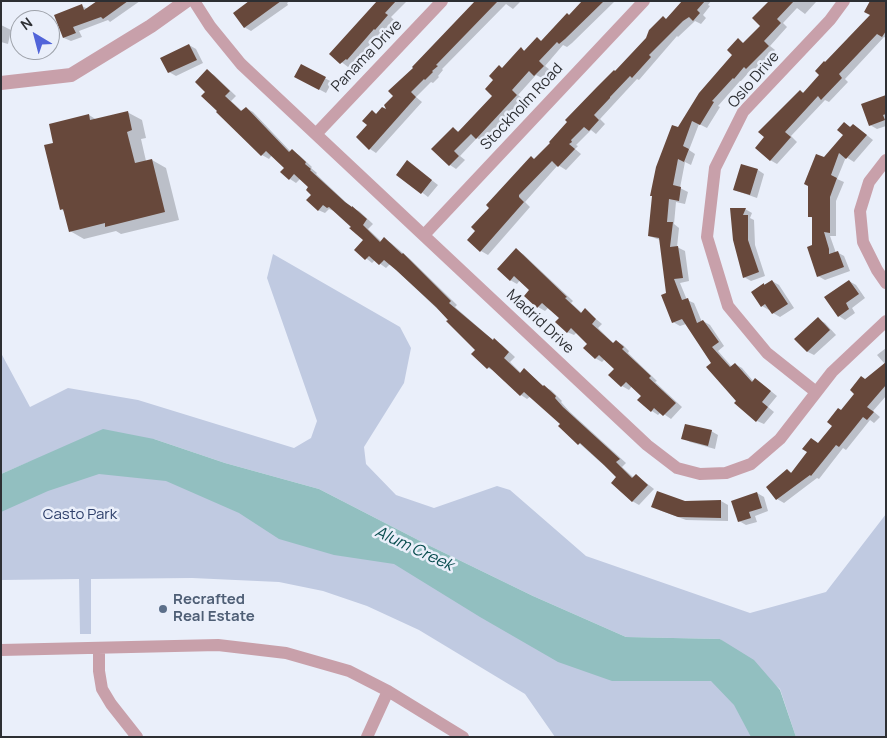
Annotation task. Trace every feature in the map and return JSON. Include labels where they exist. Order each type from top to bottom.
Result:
[{"type":"street","points":[[1,83],[72,75],[151,26],[186,1]]},
{"type":"street","name":"Madrid Drive","points":[[194,1],[210,26],[241,64],[647,445],[677,468],[700,474],[726,474],[751,464],[780,439],[832,372],[886,321]]},
{"type":"street","name":"Panama Drive","points":[[316,134],[442,1]]},
{"type":"street","name":"Stockholm Road","points":[[424,235],[644,1]]},
{"type":"street","name":"Oslo Drive","points":[[816,392],[767,353],[728,306],[707,236],[715,168],[743,112],[830,20],[844,1]]},
{"type":"street","points":[[886,160],[869,182],[860,211],[863,242],[886,284]]},
{"type":"street","points":[[1,650],[99,649],[218,644],[286,653],[349,671],[388,691],[463,737]]},
{"type":"street","points":[[99,649],[99,671],[102,689],[111,704],[137,737]]},
{"type":"street","points":[[367,737],[388,691]]},
{"type":"green space","points":[[273,254],[400,327],[411,348],[404,383],[364,447],[366,464],[396,495],[434,508],[497,486],[510,490],[586,556],[750,613],[826,592],[886,514],[886,737],[796,737],[780,689],[720,639],[626,637],[533,596],[319,489],[225,463],[154,439],[29,462],[1,474],[1,353],[30,407],[68,388],[138,400],[294,448],[311,438],[317,421],[267,278]]},
{"type":"green space","name":"Casto Park","points":[[72,446],[374,540],[523,628],[752,683],[766,737],[555,737],[525,694],[419,630],[367,606],[323,591],[279,582],[192,578],[91,579],[91,634],[80,634],[79,579],[1,580],[1,484]]},
{"type":"water","name":"Alum Creek","points":[[103,429],[154,439],[225,463],[319,489],[533,596],[626,637],[720,639],[754,660],[780,690],[796,737],[751,737],[734,705],[711,681],[612,681],[558,662],[394,564],[334,555],[279,539],[239,513],[166,481],[99,474],[48,491],[1,512],[1,474]]},
{"type":"building","points":[[97,1],[128,1],[103,19],[101,17],[73,27],[76,33],[63,38],[60,30],[60,13],[82,4],[84,10]]},
{"type":"building","points":[[249,1],[281,1],[244,28],[233,13]]},
{"type":"building","points":[[377,1],[396,1],[385,13],[388,15],[375,30],[347,60],[340,64],[329,54]]},
{"type":"building","points":[[475,1],[498,1],[436,65],[438,66],[433,72],[411,92],[416,97],[369,150],[356,137],[367,125],[362,121],[372,110],[376,114],[382,107],[386,109],[384,105],[393,96],[388,91],[413,68]]},
{"type":"building","points":[[582,1],[604,1],[565,39],[559,44],[557,42],[539,61],[544,66],[534,76],[529,71],[512,90],[517,95],[476,139],[471,134],[454,151],[459,156],[449,166],[431,149],[453,127],[458,132],[492,96],[485,89],[493,80],[489,76],[499,65],[502,68],[521,47],[524,51],[537,37],[541,41],[567,13],[569,15]]},
{"type":"building","points":[[682,1],[705,1],[697,10],[700,13],[693,21],[689,17],[683,21],[649,55],[651,57],[632,78],[630,76],[610,97],[594,115],[599,120],[589,131],[584,127],[571,140],[572,142],[569,144],[575,149],[558,167],[552,161],[519,195],[524,202],[480,252],[467,240],[475,231],[471,227],[489,208],[486,205],[531,156],[534,159],[550,143],[567,122],[565,120],[646,38],[649,30],[663,16],[666,19]]},
{"type":"building","points":[[769,1],[794,1],[777,19],[781,23],[764,41],[769,46],[746,69],[744,67],[712,101],[714,102],[700,125],[692,121],[683,146],[689,149],[684,162],[678,159],[673,185],[681,187],[679,201],[669,199],[667,222],[673,222],[670,247],[678,246],[683,278],[674,279],[682,300],[688,298],[697,323],[703,320],[719,342],[712,347],[730,367],[735,363],[752,382],[755,378],[771,391],[762,402],[768,407],[756,422],[734,403],[736,401],[706,367],[711,363],[682,319],[672,323],[661,295],[666,293],[659,238],[648,236],[652,196],[650,196],[656,167],[672,125],[678,127],[699,93],[732,55],[727,50],[738,38],[743,43],[760,26],[752,18]]},
{"type":"building","points":[[870,1],[886,1],[886,31],[882,37],[877,34],[839,74],[842,78],[821,100],[818,96],[785,132],[791,137],[770,161],[755,148],[764,137],[758,132],[800,90],[803,93],[819,75],[815,71],[870,15],[864,12]]},
{"type":"building","points":[[189,44],[197,60],[168,73],[160,58]]},
{"type":"building","points":[[301,64],[326,77],[319,90],[294,77]]},
{"type":"building","points":[[207,69],[230,91],[225,96],[241,111],[246,107],[289,152],[292,149],[306,162],[305,164],[310,170],[367,219],[363,225],[380,242],[384,237],[403,253],[451,301],[449,303],[509,352],[504,358],[520,373],[524,368],[544,385],[556,396],[555,398],[563,407],[620,459],[616,462],[632,478],[636,474],[648,485],[632,502],[611,483],[616,477],[580,443],[578,445],[558,426],[560,424],[524,392],[520,396],[489,367],[487,369],[471,354],[475,350],[446,321],[448,320],[436,307],[396,270],[384,260],[379,265],[369,256],[365,260],[354,250],[363,240],[349,228],[351,227],[329,207],[327,208],[323,205],[318,211],[306,200],[311,195],[306,190],[308,187],[294,174],[289,180],[280,172],[284,168],[266,151],[261,156],[216,112],[201,96],[205,92],[195,82]]},
{"type":"building","points":[[886,95],[886,114],[883,115],[885,120],[869,126],[861,104]]},
{"type":"building","points":[[128,111],[132,130],[127,132],[135,163],[152,159],[165,212],[105,227],[105,223],[69,232],[63,209],[60,210],[44,145],[53,143],[49,124],[89,114],[90,120]]},
{"type":"building","points":[[844,122],[850,127],[853,124],[867,135],[846,159],[839,153],[831,175],[837,178],[830,197],[830,233],[824,232],[829,254],[838,251],[844,267],[817,277],[807,247],[812,245],[812,217],[808,217],[808,186],[804,184],[816,154],[824,157],[843,135],[837,130]]},
{"type":"building","points":[[407,160],[432,180],[421,194],[396,175]]},
{"type":"building","points":[[741,164],[758,169],[750,195],[733,190]]},
{"type":"building","points":[[730,208],[746,208],[743,215],[748,215],[748,240],[759,272],[743,278],[733,240]]},
{"type":"building","points":[[516,248],[581,313],[585,308],[596,319],[592,324],[613,343],[616,340],[624,347],[622,349],[676,403],[663,416],[654,408],[651,412],[637,400],[641,396],[626,382],[621,387],[608,375],[614,369],[599,355],[595,359],[583,348],[587,344],[571,328],[567,333],[555,322],[559,318],[542,303],[537,308],[524,296],[529,290],[514,276],[510,281],[497,269]]},
{"type":"building","points":[[772,280],[788,304],[772,314],[765,304],[761,307],[751,292]]},
{"type":"building","points":[[849,280],[859,294],[846,303],[849,309],[838,317],[824,297]]},
{"type":"building","points":[[818,317],[830,330],[807,352],[794,339]]},
{"type":"building","points":[[886,362],[886,385],[867,407],[874,412],[867,420],[863,417],[839,447],[836,445],[811,476],[776,500],[766,487],[787,469],[791,473],[807,452],[802,449],[811,438],[818,443],[832,426],[827,422],[838,408],[841,410],[854,394],[850,390],[861,376],[865,379]]},
{"type":"building","points":[[685,424],[712,430],[708,446],[681,439]]},
{"type":"building","points":[[657,491],[685,501],[721,500],[721,518],[678,517],[651,507]]},
{"type":"building","points":[[757,492],[762,508],[749,512],[751,518],[738,522],[731,501]]},
{"type":"place","name":"Recrafted Real Estate","points":[[163,609]]}]
